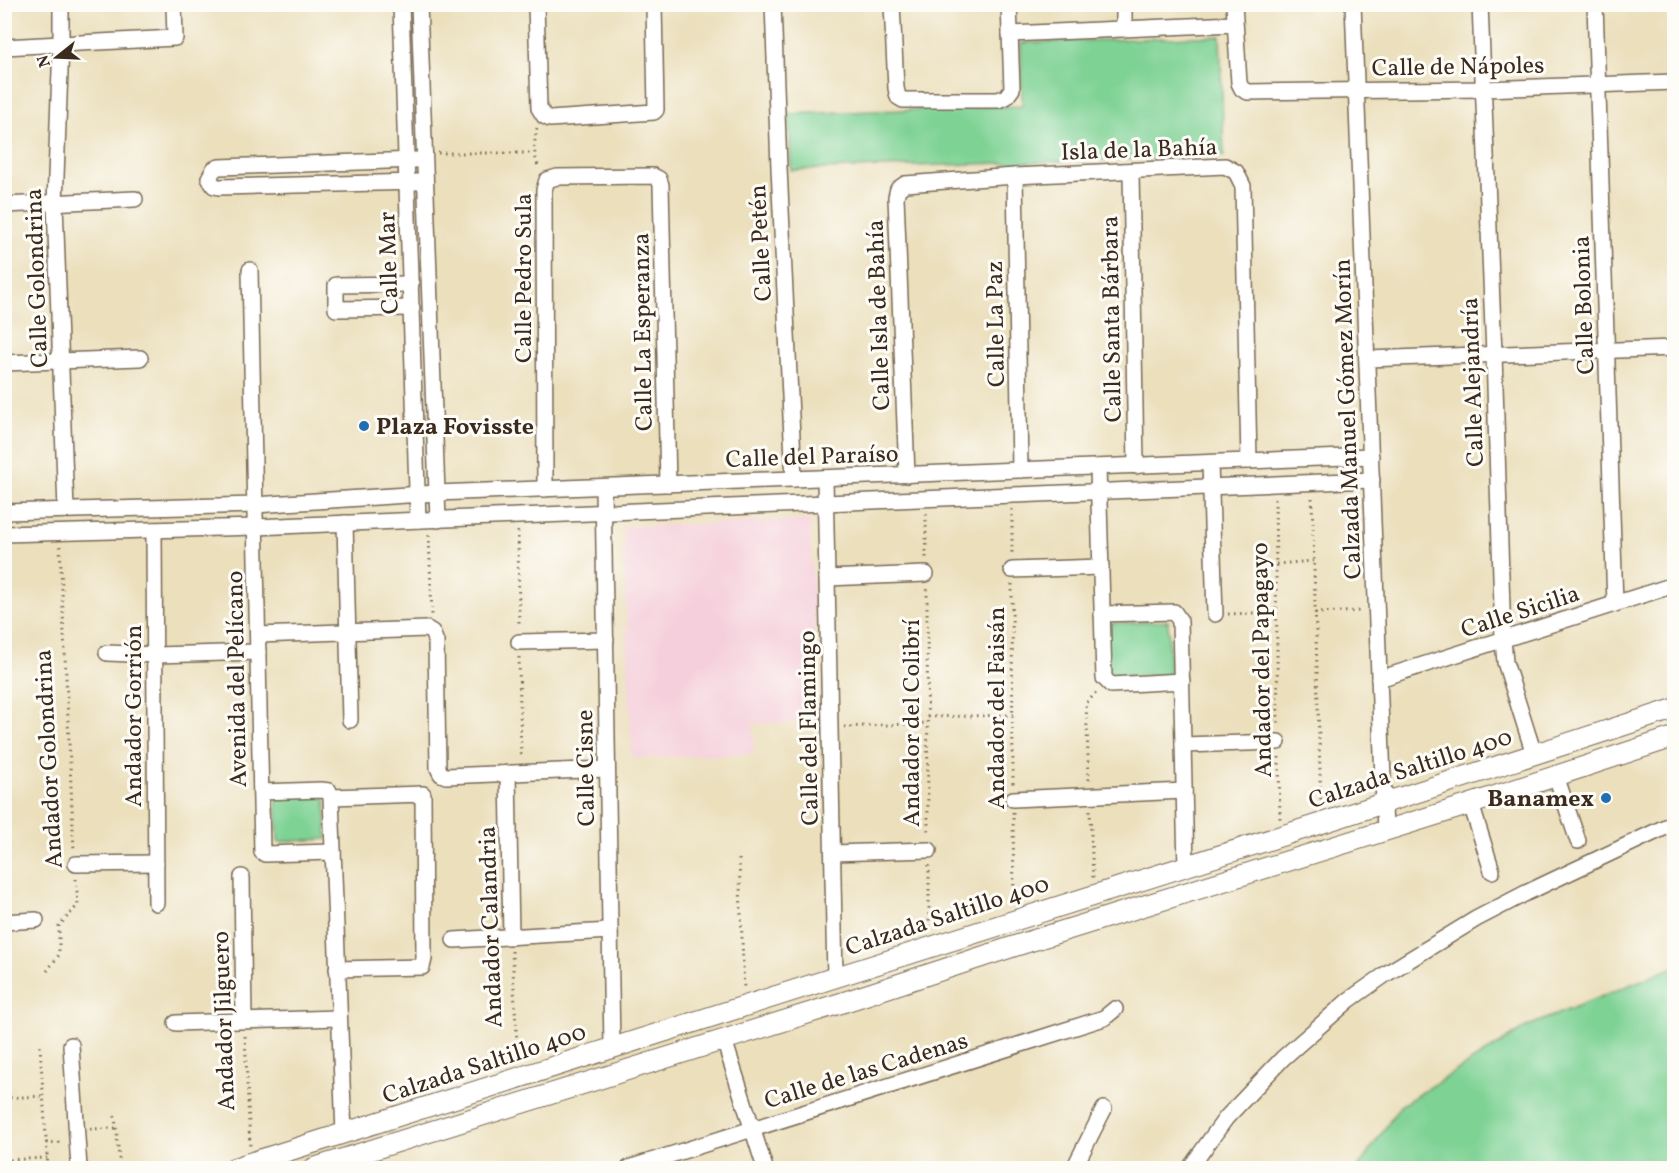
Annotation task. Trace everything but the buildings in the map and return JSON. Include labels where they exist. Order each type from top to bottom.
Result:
[{"type":"main road","name":"Calzada Saltillo 400","points":[[242,1166],[1383,804],[1674,709]]},
{"type":"main road","name":"Calzada Saltillo 400","points":[[314,1168],[1385,831],[1674,737]]},
{"type":"street","name":"Calle Golondrina","points":[[61,4],[55,202],[66,510]]},
{"type":"street","points":[[4,47],[175,38],[174,4]]},
{"type":"street","name":"Calle Mar","points":[[401,4],[418,520]]},
{"type":"street","name":"Calle Mar","points":[[419,4],[438,519]]},
{"type":"street","points":[[536,4],[539,108],[544,117],[550,119],[654,112],[656,110],[654,4]]},
{"type":"street","name":"Calle Petén","points":[[773,4],[778,168],[794,479]]},
{"type":"street","points":[[892,4],[898,97],[903,100],[998,100],[1006,97],[1012,89],[1009,4]]},
{"type":"street","points":[[1124,4],[1124,29]]},
{"type":"street","points":[[1011,34],[1234,24],[1234,4]]},
{"type":"street","name":"Calzada Manuel Gómez Morín","points":[[1353,4],[1385,831]]},
{"type":"street","name":"Calle Alejandría","points":[[1480,4],[1503,640],[1505,662],[1534,754]]},
{"type":"street","name":"Calle Bolonia","points":[[1595,4],[1615,604]]},
{"type":"street","name":"Calle de Nápoles","points":[[1234,24],[1239,83],[1242,90],[1248,92],[1483,89],[1674,82]]},
{"type":"street","points":[[425,157],[407,161],[219,167],[214,169],[209,178],[214,186],[219,187],[426,182]]},
{"type":"street","name":"Isla de la Bahía","points":[[898,189],[905,184],[1015,176],[1225,166],[1236,172],[1243,186],[1249,461]]},
{"type":"street","name":"Calle Santa Bárbara","points":[[1131,171],[1136,466]]},
{"type":"street","name":"Calle Pedro Sula","points":[[545,489],[544,190],[547,180],[557,177],[641,176],[653,176],[659,179]]},
{"type":"street","name":"Calle La Paz","points":[[1015,176],[1020,470]]},
{"type":"street","name":"Calle La Esperanza","points":[[659,179],[661,184],[668,484]]},
{"type":"street","name":"Calle Isla de Bahía","points":[[898,189],[896,197],[907,475]]},
{"type":"street","points":[[4,205],[135,199]]},
{"type":"street","name":"Avenida del Pelícano","points":[[250,270],[262,852],[266,854],[333,852]]},
{"type":"street","points":[[411,284],[336,285],[336,309],[412,308]]},
{"type":"street","points":[[1367,358],[1674,348]]},
{"type":"street","points":[[4,363],[140,358]]},
{"type":"street","name":"Calle del Paraíso","points":[[4,512],[255,505],[417,494],[1371,456]]},
{"type":"street","points":[[1210,463],[1215,614]]},
{"type":"street","points":[[1098,467],[1104,678],[1111,685],[1182,681]]},
{"type":"street","name":"Calle del Flamingo","points":[[825,478],[835,978]]},
{"type":"street","name":"Calle del Paraíso","points":[[4,534],[256,527],[1372,480]]},
{"type":"street","name":"Calle Cisne","points":[[603,487],[612,1049]]},
{"type":"street","points":[[345,523],[350,720]]},
{"type":"street","name":"Andador Gorrión","points":[[154,530],[156,903]]},
{"type":"street","points":[[1012,570],[1101,567]]},
{"type":"street","points":[[827,578],[926,574]]},
{"type":"street","name":"Calle Sicilia","points":[[1378,679],[1674,585]]},
{"type":"street","points":[[1102,614],[1174,612],[1178,615],[1182,681],[1186,866]]},
{"type":"street","points":[[258,635],[427,629],[432,632],[436,642],[438,768],[441,774],[446,776],[607,769]]},
{"type":"street","points":[[519,642],[606,640]]},
{"type":"street","points":[[106,653],[156,655],[258,652]]},
{"type":"street","points":[[1183,745],[1278,742]]},
{"type":"street","name":"Andador Calandria","points":[[508,773],[511,937]]},
{"type":"street","points":[[1556,776],[1578,840]]},
{"type":"street","points":[[1013,799],[1184,790]]},
{"type":"street","points":[[261,792],[423,794],[424,959],[422,966],[337,969]]},
{"type":"street","points":[[330,794],[344,1134]]},
{"type":"street","points":[[1470,804],[1492,871]]},
{"type":"street","points":[[1190,1168],[1226,1118],[1283,1059],[1349,1000],[1386,974],[1476,919],[1674,823]]},
{"type":"street","points":[[833,853],[929,850]]},
{"type":"street","points":[[76,864],[156,863]]},
{"type":"street","name":"Andador Jilguero","points":[[242,877],[244,1020]]},
{"type":"street","points":[[4,922],[36,920]]},
{"type":"street","points":[[454,940],[610,931]]},
{"type":"street","name":"Calle de las Cadenas","points":[[628,1168],[1104,1018],[1115,1009]]},
{"type":"street","points":[[176,1023],[338,1018]]},
{"type":"street","points":[[724,1040],[765,1168]]},
{"type":"street","points":[[71,1045],[79,1168]]},
{"type":"street","points":[[1074,1168],[1104,1109]]},
{"type":"path","points":[[544,117],[536,134],[534,153],[541,172],[547,180]]},
{"type":"path","points":[[425,157],[534,153]]},
{"type":"path","points":[[1312,482],[1322,823]]},
{"type":"path","name":"Andador del Papagayo","points":[[1274,484],[1280,836]]},
{"type":"path","name":"Andador del Faisán","points":[[1012,495],[1014,921]]},
{"type":"path","name":"Andador del Colibrí","points":[[926,499],[929,948]]},
{"type":"path","points":[[418,520],[429,534],[432,632]]},
{"type":"path","name":"Andador Golondrina","points":[[47,971],[59,955],[59,926],[78,905],[59,532]]},
{"type":"path","points":[[1276,564],[1313,561]]},
{"type":"path","points":[[1315,613],[1376,610]]},
{"type":"path","points":[[928,717],[1013,715]]},
{"type":"path","points":[[830,728],[927,723]]},
{"type":"path","points":[[739,859],[744,1006]]},
{"type":"path","name":"Andador Calandria","points":[[511,937],[518,1078]]},
{"type":"path","name":"Andador Jilguero","points":[[242,1166],[244,1020]]},
{"type":"path","points":[[40,1046],[48,1168]]},
{"type":"path","points":[[4,1098],[43,1096]]},
{"type":"path","points":[[116,1116],[120,1168]]},
{"type":"path","points":[[76,1129],[116,1128]]},
{"type":"path","points":[[4,1160],[47,1158]]},
{"type":"shaded area","points":[[810,520],[818,722],[753,724],[754,754],[632,758],[623,527]]},
{"type":"green space","points":[[1220,36],[1224,156],[791,170],[789,114],[1022,106],[1021,43]]},
{"type":"green space","points":[[1168,621],[1170,675],[1103,677],[1101,624]]},
{"type":"green space","points":[[325,791],[327,839],[278,842],[276,794]]},
{"type":"green space","points":[[1674,967],[1674,1168],[1358,1168],[1400,1106],[1528,1026]]},
{"type":"place","name":"Plaza Fovisste","points":[[364,426]]},
{"type":"place","name":"Banamex","points":[[1606,798]]}]
